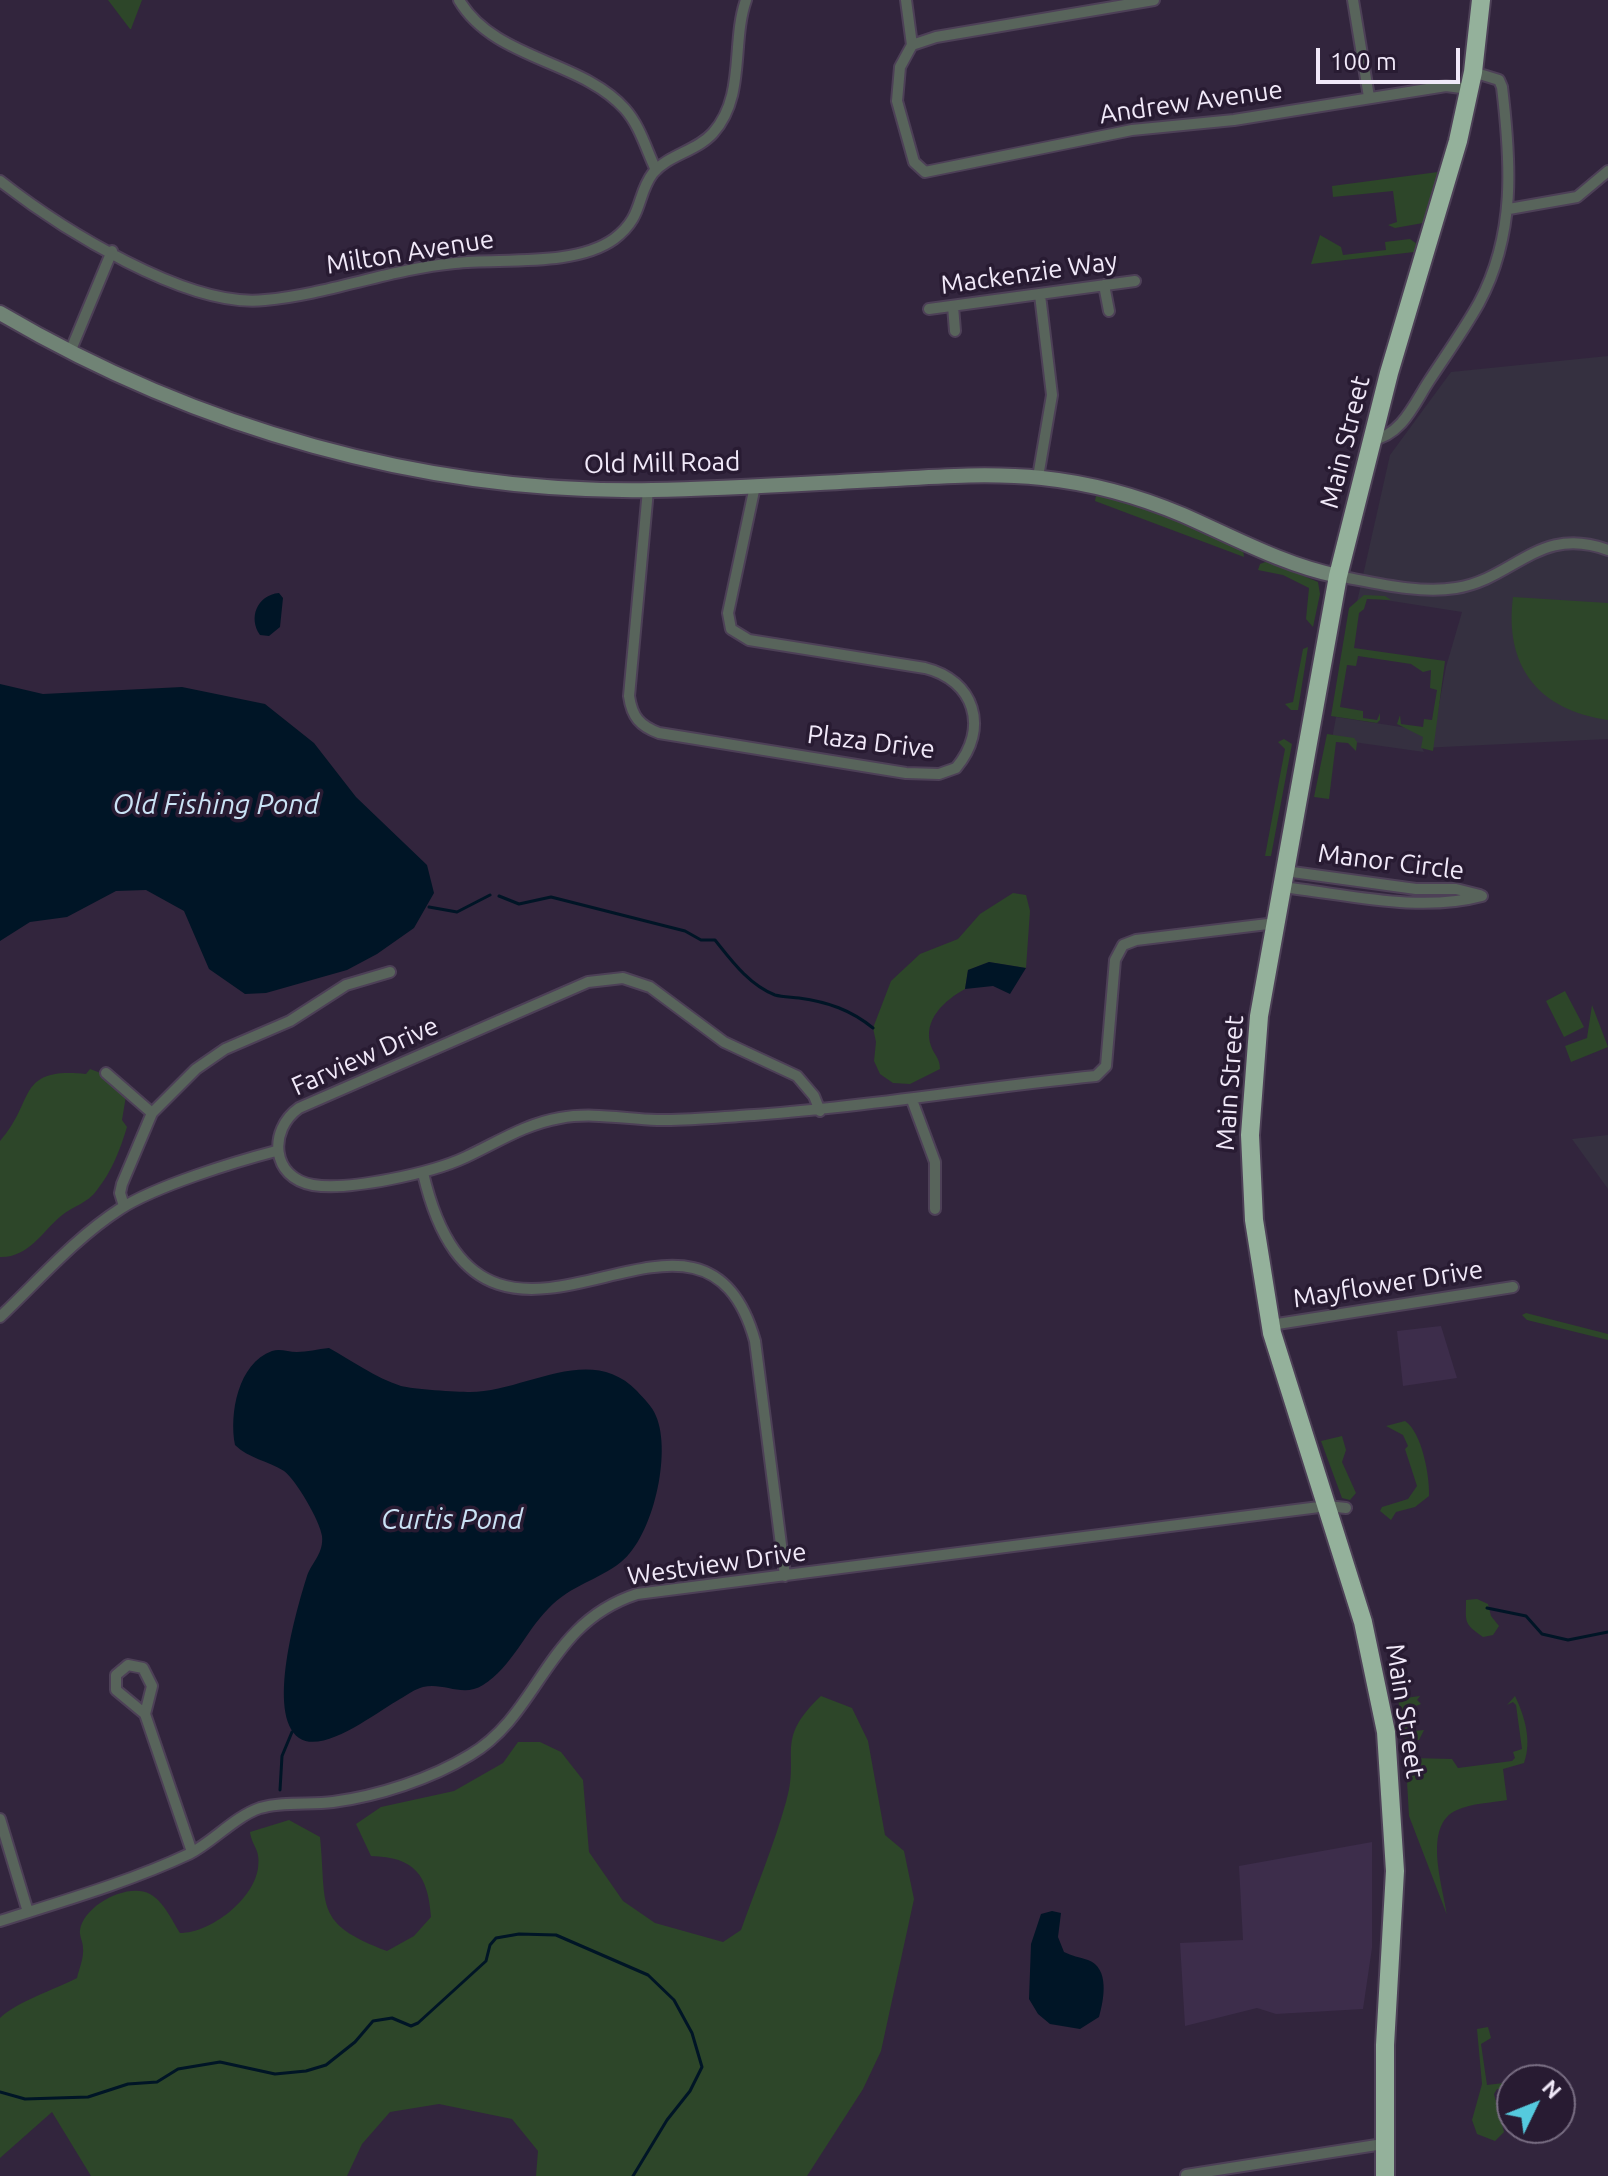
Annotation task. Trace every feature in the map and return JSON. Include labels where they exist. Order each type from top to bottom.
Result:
[{"type":"highway","name":"Main Street","points":[[1385,2176],[1383,2144],[1394,1908],[1392,1797],[1377,1678],[1336,1507],[1271,1325],[1254,1220],[1250,1135],[1259,1016],[1338,576],[1471,80],[1481,0]]},
{"type":"street","points":[[459,0],[475,21],[498,38],[594,87],[623,106],[634,120],[656,170],[705,141],[724,116],[732,98],[738,29],[746,0]]},
{"type":"street","points":[[906,0],[912,45],[936,37],[1154,0]]},
{"type":"street","points":[[1353,0],[1369,97]]},
{"type":"street","name":"Andrew Avenue","points":[[912,45],[900,67],[897,101],[911,153],[920,170],[935,172],[1132,130],[1268,116],[1471,80]]},
{"type":"street","points":[[1372,440],[1383,438],[1401,424],[1479,302],[1498,257],[1509,209],[1502,87],[1499,80],[1471,80]]},
{"type":"street","name":"Milton Avenue","points":[[0,181],[54,219],[112,251],[196,292],[235,302],[275,299],[442,264],[577,255],[606,244],[624,230],[639,211],[656,170]]},
{"type":"street","points":[[1509,209],[1577,197],[1608,171]]},
{"type":"street","points":[[70,352],[112,251]]},
{"type":"street","name":"Mackenzie Way","points":[[929,309],[1135,281]]},
{"type":"street","points":[[1104,285],[1109,311]]},
{"type":"street","points":[[1038,477],[1052,395],[1040,295]]},
{"type":"street","points":[[953,306],[955,331]]},
{"type":"street","name":"Old Mill Road","points":[[0,313],[70,352],[195,407],[344,454],[496,480],[648,490],[985,475],[1038,477],[1134,497],[1257,548],[1338,576]]},
{"type":"street","name":"Plaza Drive","points":[[648,490],[629,696],[630,708],[640,724],[659,733],[906,773],[939,774],[956,768],[967,746],[973,716],[967,693],[952,677],[925,668],[749,640],[731,629],[728,613],[755,486]]},
{"type":"street","points":[[1338,576],[1421,588],[1457,588],[1471,585],[1549,546],[1573,542],[1608,550]]},
{"type":"street","name":"Manor Circle","points":[[1283,879],[1456,889],[1482,896],[1457,903],[1414,902],[1283,879]]},
{"type":"street","points":[[0,1317],[95,1227],[124,1206],[236,1161],[276,1151],[293,1176],[309,1184],[334,1185],[423,1173],[466,1157],[526,1126],[562,1118],[679,1120],[820,1111],[1098,1076],[1106,1068],[1115,960],[1123,945],[1136,940],[1276,923]]},
{"type":"street","points":[[124,1206],[120,1193],[122,1184],[152,1113],[184,1078],[225,1049],[290,1021],[346,985],[390,972]]},
{"type":"street","name":"Farview Drive","points":[[276,1151],[280,1129],[299,1108],[588,982],[605,978],[623,978],[650,987],[724,1042],[797,1076],[814,1096],[820,1111]]},
{"type":"street","points":[[106,1073],[152,1113]]},
{"type":"street","points":[[912,1100],[935,1162],[935,1209]]},
{"type":"street","points":[[423,1173],[435,1212],[453,1246],[473,1267],[496,1282],[517,1289],[549,1291],[644,1266],[671,1264],[709,1274],[730,1288],[742,1304],[755,1341],[785,1576]]},
{"type":"street","name":"Mayflower Drive","points":[[1271,1325],[1513,1287]]},
{"type":"street","name":"Westview Drive","points":[[0,1921],[148,1872],[192,1852],[259,1809],[344,1800],[452,1766],[475,1752],[507,1722],[580,1625],[609,1604],[637,1594],[1336,1507]]},
{"type":"street","points":[[145,1714],[152,1686],[149,1675],[138,1665],[128,1665],[116,1675],[116,1690],[145,1714],[192,1852]]},
{"type":"street","points":[[0,1819],[28,1912]]},
{"type":"street","points":[[1186,2175],[1383,2144]]},
{"type":"shaded area","points":[[1608,356],[1608,739],[1422,748],[1424,752],[1332,739],[1336,717],[1434,732],[1446,667],[1462,612],[1366,597],[1357,602],[1390,455],[1451,372]]},
{"type":"shaded area","points":[[1608,1135],[1608,1189],[1572,1139]]},
{"type":"shaded area","points":[[1441,1326],[1457,1378],[1403,1386],[1397,1331]]},
{"type":"shaded area","points":[[1372,1842],[1372,1948],[1363,2009],[1276,2014],[1257,2008],[1185,2026],[1180,1943],[1243,1940],[1239,1866]]},
{"type":"green space","points":[[108,0],[142,0],[131,29],[130,29]]},
{"type":"green space","points":[[1438,172],[1423,223],[1395,228],[1388,225],[1397,222],[1393,191],[1333,197],[1332,186]]},
{"type":"green space","points":[[1320,235],[1341,247],[1343,255],[1386,250],[1385,242],[1410,239],[1417,244],[1414,252],[1311,264]]},
{"type":"green space","points":[[1096,496],[1150,509],[1243,549],[1244,557],[1095,501]]},
{"type":"green space","points":[[1268,561],[1318,582],[1320,594],[1313,627],[1306,619],[1309,588],[1283,575],[1258,570],[1260,564]]},
{"type":"green space","points":[[1364,595],[1385,596],[1391,600],[1367,599],[1359,613],[1354,648],[1445,661],[1433,751],[1421,748],[1423,737],[1397,724],[1400,715],[1401,724],[1423,727],[1424,719],[1432,720],[1437,690],[1430,688],[1431,670],[1423,672],[1411,664],[1358,656],[1356,666],[1347,665],[1340,707],[1363,711],[1363,718],[1377,720],[1380,713],[1380,720],[1377,723],[1331,716],[1349,608]]},
{"type":"green space","points":[[1513,597],[1608,603],[1608,720],[1563,706],[1545,695],[1531,681],[1514,644]]},
{"type":"green space","points":[[1308,647],[1298,710],[1291,710],[1285,704],[1293,702],[1303,649]]},
{"type":"green space","points":[[1327,734],[1354,738],[1357,742],[1356,751],[1348,743],[1336,742],[1329,799],[1314,797]]},
{"type":"green space","points":[[1284,739],[1292,744],[1271,856],[1265,856],[1285,749],[1278,742]]},
{"type":"green space","points":[[1013,893],[1026,895],[1030,911],[1026,968],[989,962],[968,970],[965,989],[943,1005],[930,1028],[931,1046],[940,1069],[910,1084],[893,1083],[880,1074],[874,1061],[876,1042],[873,1028],[891,981],[920,954],[958,939],[980,914]]},
{"type":"green space","points":[[1565,991],[1584,1027],[1564,1037],[1546,1001]]},
{"type":"green space","points":[[1592,1005],[1608,1047],[1571,1062],[1565,1046],[1587,1038]]},
{"type":"green space","points":[[90,1069],[106,1075],[126,1096],[122,1120],[127,1127],[115,1160],[89,1198],[61,1216],[27,1249],[0,1257],[0,1141],[37,1082],[63,1073],[86,1074]]},
{"type":"green space","points":[[1526,1313],[1608,1334],[1608,1340],[1527,1320],[1522,1315]]},
{"type":"green space","points":[[1405,1421],[1420,1445],[1429,1496],[1415,1507],[1396,1512],[1391,1520],[1380,1511],[1382,1507],[1408,1499],[1417,1486],[1403,1435],[1386,1426]]},
{"type":"green space","points":[[1342,1436],[1346,1450],[1342,1462],[1356,1493],[1350,1500],[1342,1498],[1321,1441]]},
{"type":"green space","points":[[1477,1599],[1488,1604],[1491,1616],[1499,1626],[1493,1635],[1483,1637],[1469,1625],[1466,1600]]},
{"type":"green space","points":[[821,1696],[852,1708],[868,1741],[885,1835],[904,1851],[914,1899],[881,2051],[863,2089],[807,2176],[536,2176],[538,2151],[512,2119],[439,2104],[390,2112],[362,2144],[347,2176],[91,2176],[52,2112],[0,2158],[0,2018],[25,2001],[77,1978],[83,1956],[80,1932],[83,1921],[108,1898],[141,1891],[159,1901],[180,1933],[205,1927],[240,1902],[255,1880],[258,1856],[250,1832],[289,1820],[320,1837],[325,1896],[328,1910],[335,1921],[363,1941],[387,1951],[414,1936],[431,1917],[427,1890],[409,1865],[399,1860],[371,1856],[356,1824],[381,1807],[454,1791],[503,1763],[518,1742],[540,1742],[561,1752],[583,1780],[589,1852],[623,1901],[655,1923],[723,1942],[741,1930],[786,1802],[793,1736],[806,1711]]},
{"type":"green space","points":[[1420,1696],[1417,1700],[1421,1704],[1413,1707],[1415,1731],[1424,1730],[1419,1740],[1405,1740],[1398,1699]]},
{"type":"green space","points":[[1515,1696],[1524,1721],[1527,1746],[1524,1763],[1503,1769],[1507,1800],[1457,1810],[1446,1818],[1440,1829],[1437,1857],[1447,1915],[1409,1816],[1406,1764],[1411,1758],[1452,1759],[1458,1768],[1512,1761],[1515,1758],[1513,1752],[1522,1749],[1516,1705],[1513,1702],[1507,1705]]},
{"type":"green space","points":[[1488,2027],[1491,2038],[1481,2044],[1487,2085],[1496,2084],[1495,2141],[1477,2134],[1472,2120],[1482,2084],[1477,2029]]},
{"type":"water","points":[[279,593],[283,598],[280,627],[269,636],[260,635],[255,622],[257,608],[265,598]]},
{"type":"water","name":"Old Fishing Pond","points":[[0,684],[43,694],[182,687],[265,704],[314,743],[356,797],[427,865],[434,893],[414,928],[377,954],[347,970],[266,993],[245,994],[209,969],[184,911],[146,890],[116,891],[67,917],[30,922],[0,941]]},
{"type":"water","points":[[989,962],[1026,968],[1010,994],[993,986],[965,989],[968,970]]},
{"type":"water","name":"Curtis Pond","points":[[329,1348],[392,1383],[435,1390],[491,1390],[556,1373],[599,1370],[619,1377],[650,1406],[656,1416],[662,1451],[650,1515],[632,1550],[621,1562],[557,1601],[493,1678],[476,1689],[420,1688],[351,1729],[322,1741],[310,1742],[299,1738],[289,1726],[284,1685],[296,1613],[307,1576],[321,1547],[322,1536],[312,1511],[289,1476],[235,1445],[233,1419],[238,1391],[251,1366],[260,1357],[275,1350],[301,1352]]},
{"type":"water","points":[[1052,1911],[1061,1913],[1058,1937],[1064,1952],[1095,1964],[1104,1985],[1099,2017],[1080,2029],[1050,2024],[1038,2014],[1029,1999],[1031,1944],[1041,1914]]},
{"type":"waterway","points":[[429,907],[457,912],[490,895]]},
{"type":"waterway","points":[[499,896],[519,904],[551,897],[685,931],[701,940],[715,940],[741,971],[766,991],[829,1005],[856,1016],[873,1028]]},
{"type":"waterway","points":[[1487,1608],[1526,1616],[1542,1634],[1568,1640],[1608,1632]]},
{"type":"waterway","points":[[280,1790],[282,1756],[292,1732]]},
{"type":"waterway","points":[[0,2092],[25,2099],[88,2097],[128,2084],[157,2082],[178,2069],[220,2062],[275,2074],[306,2071],[326,2065],[355,2042],[373,2021],[392,2018],[411,2026],[418,2023],[486,1961],[490,1945],[496,1938],[519,1934],[556,1935],[648,1975],[674,2000],[692,2033],[702,2067],[690,2091],[667,2120],[633,2176]]}]
